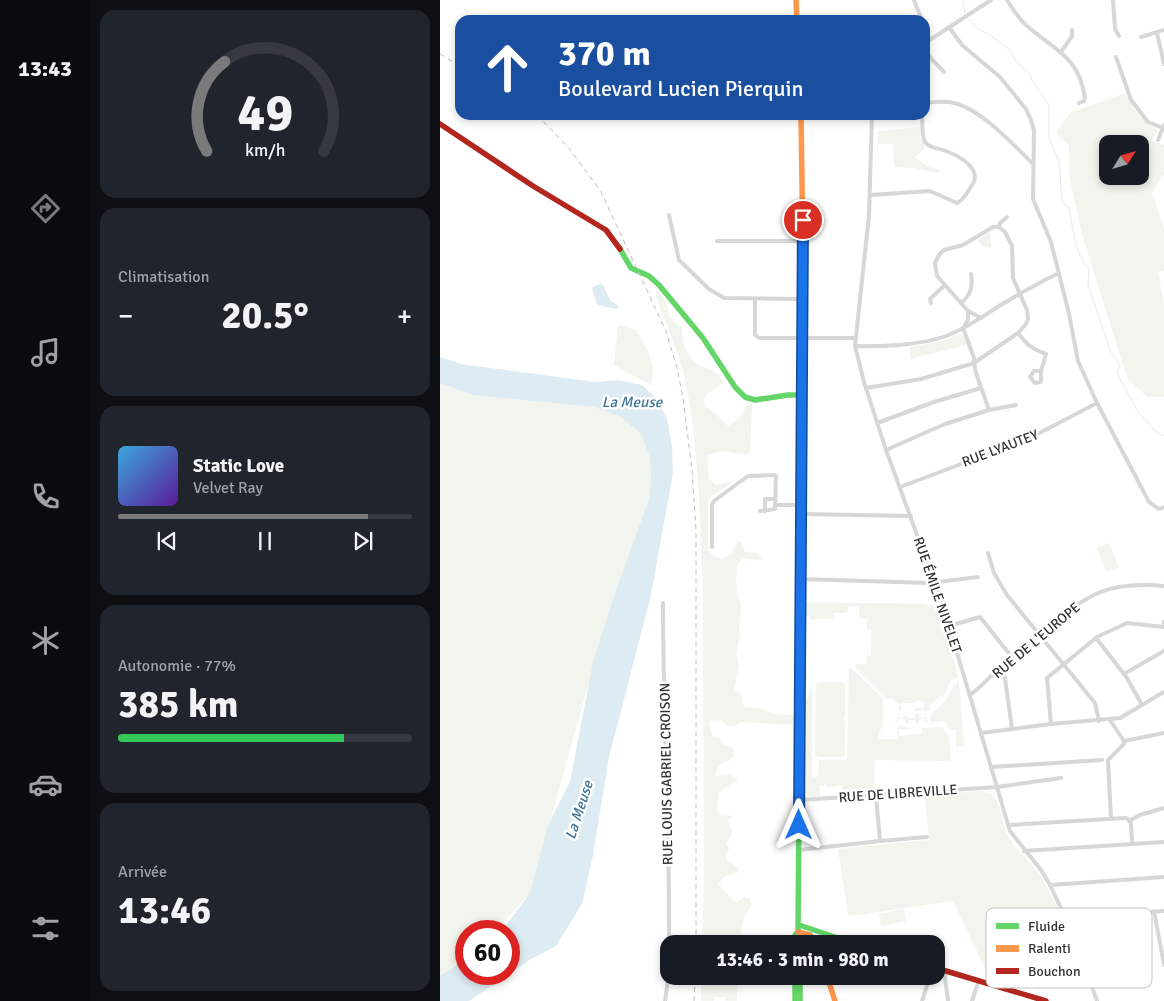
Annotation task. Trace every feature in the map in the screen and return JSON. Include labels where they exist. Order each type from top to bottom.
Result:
[{"type":"main road","points":[[796,0],[797,15]]},
{"type":"main road","points":[[801,120],[803,242],[799,850],[799,929],[801,935]]},
{"type":"main road","points":[[440,124],[568,208],[603,228],[614,239],[632,268],[649,276],[703,338],[735,388],[745,397],[755,400],[802,395]]},
{"type":"main road","points":[[799,929],[824,935]]},
{"type":"main road","points":[[799,929],[810,935]]},
{"type":"main road","points":[[795,935],[799,929]]},
{"type":"main road","points":[[945,970],[986,982]]},
{"type":"main road","points":[[796,985],[800,1001]]},
{"type":"main road","points":[[795,1001],[798,985]]},
{"type":"main road","points":[[830,985],[835,1001]]},
{"type":"main road","points":[[1005,988],[1046,1001]]},
{"type":"street","points":[[914,0],[920,15]]},
{"type":"street","points":[[930,39],[991,0]]},
{"type":"street","points":[[1007,0],[1026,25],[1070,60],[1080,75],[1086,98],[1079,103]]},
{"type":"street","points":[[1113,0],[1115,29],[1119,36]]},
{"type":"street","points":[[949,27],[962,45],[1000,77],[1026,109],[1031,120],[1034,132],[1033,199],[1051,242],[1078,361],[1097,403],[1149,502],[1159,509],[1164,506]]},
{"type":"street","points":[[1060,52],[1072,36],[1072,30]]},
{"type":"street","points":[[1141,36],[1164,30]]},
{"type":"street","points":[[1157,33],[1164,64]]},
{"type":"street","points":[[930,57],[944,72]]},
{"type":"street","points":[[1116,57],[1131,100],[1148,122],[1163,127],[1158,140]]},
{"type":"street","points":[[930,103],[950,102],[972,110],[1020,150],[1033,164]]},
{"type":"street","name":"RUE ÉMILE NIVELET","points":[[872,120],[870,195],[855,346],[886,450],[935,582],[1012,836],[1040,870],[1050,885],[1061,908]]},
{"type":"street","points":[[870,195],[930,191],[936,192],[957,203],[974,183],[975,174],[969,164],[946,151],[929,146],[925,142],[922,120]]},
{"type":"street","points":[[669,215],[679,260],[709,289],[724,298],[802,299]]},
{"type":"street","points":[[999,228],[1000,222],[1007,217]]},
{"type":"street","points":[[866,388],[920,379],[974,363],[1018,333],[1026,324],[1028,318],[1027,310],[1011,270],[1013,254],[1010,239],[999,228],[993,227],[963,245],[944,250],[939,255],[935,270],[945,286],[968,311],[980,318]]},
{"type":"street","points":[[718,241],[803,242]]},
{"type":"street","points":[[855,346],[928,342],[944,337],[1059,273]]},
{"type":"street","points":[[961,303],[970,292],[973,283],[971,274]]},
{"type":"street","points":[[930,303],[930,299],[945,286]]},
{"type":"street","points":[[755,299],[755,335],[759,338],[856,338]]},
{"type":"street","points":[[963,328],[968,320],[968,311]]},
{"type":"street","points":[[963,328],[974,358],[988,410]]},
{"type":"street","points":[[1018,333],[1032,349],[1046,354],[1041,371]]},
{"type":"street","points":[[877,422],[981,388]]},
{"type":"street","name":"RUE LYAUTEY","points":[[900,487],[1028,439],[1097,403]]},
{"type":"street","points":[[886,450],[945,424],[988,410],[1016,405]]},
{"type":"street","points":[[712,547],[712,505],[714,501],[748,476],[774,475],[776,476],[774,510],[760,511]]},
{"type":"street","points":[[765,511],[765,499],[775,499]]},
{"type":"street","points":[[775,505],[802,505]]},
{"type":"street","points":[[802,514],[911,516]]},
{"type":"street","points":[[988,553],[1000,584],[1095,703],[1099,721]]},
{"type":"street","points":[[802,579],[935,582],[978,576]]},
{"type":"street","name":"RUE DE L'EUROPE","points":[[970,695],[1011,656],[1076,604],[1107,590],[1139,584],[1164,586]]},
{"type":"street","name":"RUE LOUIS GABRIEL CROISON","points":[[664,603],[669,935]]},
{"type":"street","points":[[949,626],[980,617],[1011,656]]},
{"type":"street","points":[[1051,724],[1047,678],[1096,638],[1128,623],[1164,628],[1164,622]]},
{"type":"street","points":[[1096,638],[1124,674],[1142,705]]},
{"type":"street","points":[[1124,674],[1164,651]]},
{"type":"street","points":[[1003,664],[1012,729]]},
{"type":"street","points":[[982,734],[1051,724],[1120,718],[1164,692]]},
{"type":"street","points":[[1110,720],[1124,741]]},
{"type":"street","points":[[1124,741],[1164,733]]},
{"type":"street","points":[[1111,819],[1108,760],[1124,744],[1124,741]]},
{"type":"street","points":[[991,767],[1102,760]]},
{"type":"street","name":"RUE DE LIBREVILLE","points":[[800,800],[997,787],[1061,778]]},
{"type":"street","points":[[876,796],[880,841]]},
{"type":"street","points":[[1130,821],[1140,815],[1164,808]]},
{"type":"street","points":[[1008,825],[1124,818],[1130,821]]},
{"type":"street","points":[[1130,821],[1132,844]]},
{"type":"street","points":[[799,850],[927,837]]},
{"type":"street","points":[[1024,851],[1164,842]]},
{"type":"street","points":[[1050,885],[1164,877]]},
{"type":"street","points":[[1164,910],[1154,911],[1164,965]]},
{"type":"street","points":[[945,978],[948,1001]]},
{"type":"street","points":[[972,1001],[979,980]]},
{"type":"street","points":[[665,1001],[667,985]]},
{"type":"street","points":[[922,1001],[927,985]]},
{"type":"street","name":"RUE ÉMILE NIVELET","points":[[1092,988],[1097,1001]]},
{"type":"shaded area","points":[[1125,93],[1138,114],[1157,130],[1152,141],[1164,145],[1164,174],[1152,193],[1164,228],[1164,271],[1158,272],[1164,305],[1164,397],[1148,397],[1128,380],[1083,238],[1069,175],[1069,146],[1056,133],[1070,113]]},
{"type":"shaded area","points":[[920,127],[920,138],[925,147],[915,158],[929,167],[940,170],[939,173],[913,168],[894,167],[893,144],[878,144],[878,131]]},
{"type":"shaded area","points":[[990,232],[991,248],[983,247],[978,241]]},
{"type":"shaded area","points":[[656,289],[664,299],[673,321],[682,327],[684,343],[691,358],[699,365],[709,368],[724,382],[704,398],[705,406],[728,426],[742,415],[747,404],[752,405],[750,452],[746,455],[717,452],[707,456],[709,479],[716,485],[732,481],[708,499],[708,550],[718,557],[726,557],[733,551],[738,541],[741,542],[745,552],[758,553],[762,560],[742,559],[737,567],[737,594],[741,604],[740,635],[736,654],[739,664],[735,691],[740,693],[744,707],[763,709],[774,714],[793,715],[793,725],[741,722],[736,726],[726,726],[722,720],[709,721],[712,736],[733,748],[733,757],[718,767],[715,776],[730,775],[738,779],[719,792],[717,810],[719,814],[732,817],[728,821],[732,831],[726,843],[729,848],[726,858],[728,862],[739,869],[737,873],[725,876],[718,885],[736,903],[745,897],[750,899],[752,905],[742,923],[742,935],[702,935],[704,882],[703,580],[699,496],[694,433],[683,371],[656,296]]},
{"type":"shaded area","points":[[618,325],[636,330],[644,344],[652,363],[653,377],[651,385],[614,365]]},
{"type":"shaded area","points":[[960,334],[967,345],[910,359],[910,347],[942,341]]},
{"type":"shaded area","points":[[440,383],[473,395],[594,407],[621,417],[641,434],[650,458],[651,479],[649,499],[606,621],[530,893],[505,920],[455,920],[455,964],[440,977]]},
{"type":"shaded area","points":[[1109,543],[1119,567],[1106,572],[1097,548]]},
{"type":"shaded area","points":[[805,602],[938,605],[958,677],[951,680],[944,697],[941,695],[929,706],[930,710],[914,711],[914,708],[924,708],[924,701],[914,701],[914,703],[901,703],[901,711],[897,709],[900,706],[890,697],[887,699],[855,667],[856,664],[866,664],[867,656],[871,655],[871,630],[867,629],[867,619],[861,619],[859,607],[848,606],[846,613],[833,613],[833,619],[809,619],[809,616],[805,616]]},
{"type":"shaded area","points":[[849,668],[883,699],[883,727],[879,731],[879,739],[897,739],[897,728],[899,726],[911,729],[899,729],[899,736],[922,734],[922,728],[942,727],[949,737],[951,761],[875,760],[874,792],[843,794],[842,785],[826,788],[825,785],[819,786],[820,796],[810,797],[805,793],[805,703],[812,686],[812,778],[818,775],[819,760],[845,760],[847,758]]},
{"type":"shaded area","points":[[959,681],[964,746],[956,747],[956,730],[951,730],[947,727],[946,721],[932,722],[932,725],[930,721],[932,714],[947,699],[953,686]]},
{"type":"shaded area","points":[[818,682],[843,682],[845,684],[845,716],[843,717],[845,724],[845,755],[842,757],[819,757],[815,755],[816,684]]},
{"type":"shaded area","points":[[915,714],[919,714],[920,718],[925,718],[925,715],[927,721],[925,723],[925,719],[919,719],[919,723],[915,723],[915,720],[909,720],[909,723],[905,723],[905,719],[899,719],[899,722],[897,721],[899,715],[899,718],[905,718],[905,715],[908,715],[908,718],[915,718]]},
{"type":"shaded area","points":[[982,791],[994,797],[1000,808],[1010,839],[1036,870],[1058,908],[986,908],[986,970],[953,901],[852,916],[848,914],[838,849],[929,840],[925,798],[928,798],[927,795]]},
{"type":"shaded area","points":[[904,909],[906,921],[881,926],[879,914]]},
{"type":"shaded area","points":[[701,985],[738,985],[737,1001],[725,1001],[725,997],[714,997],[714,1001],[701,1001]]},
{"type":"water","points":[[600,284],[603,285],[610,300],[618,306],[617,309],[597,305],[592,289]]},
{"type":"water","name":"La Meuse","points":[[440,357],[461,364],[595,382],[618,380],[642,385],[658,400],[667,419],[672,446],[673,473],[651,595],[609,757],[593,855],[582,904],[556,946],[520,966],[520,920],[510,920],[530,893],[548,825],[570,782],[593,662],[615,593],[649,499],[651,479],[650,458],[641,434],[621,417],[594,407],[473,395],[440,383]]},
{"type":"water","points":[[455,966],[455,985],[493,985],[469,1001],[440,1001],[440,976]]},
{"type":"waterway","points":[[963,0],[965,13]]},
{"type":"waterway","points":[[969,19],[977,28],[1010,50],[1015,60],[1031,76],[1031,79],[1049,105],[1049,139],[1059,161],[1062,200],[1069,208],[1078,249],[1089,269],[1088,285],[1110,350],[1120,365],[1117,373],[1139,414],[1156,432],[1164,436]]},
{"type":"railway","points":[[440,54],[455,63]]},
{"type":"railway","points":[[542,120],[568,147],[600,190],[666,331],[677,368],[683,398],[692,470],[696,530],[696,935]]},
{"type":"railway","points":[[694,1001],[695,985]]},
{"type":"traffic: fast","points":[[620,249],[631,268],[649,276],[659,285],[703,338],[735,387],[745,397],[755,400],[802,395]]},
{"type":"traffic: fast","points":[[800,935],[798,932],[802,433]]},
{"type":"traffic: fast","points":[[799,925],[829,935]]},
{"type":"traffic: fast","points":[[795,935],[798,932]]},
{"type":"traffic: fast","points":[[795,985],[795,1001]]},
{"type":"traffic: fast","points":[[800,985],[800,1001]]},
{"type":"traffic: slow","points":[[796,0],[797,15]]},
{"type":"traffic: slow","points":[[801,120],[803,247]]},
{"type":"traffic: slow","points":[[798,932],[810,935]]},
{"type":"traffic: slow","points":[[830,985],[835,1001]]},
{"type":"traffic: jam","points":[[440,124],[533,186],[606,230],[620,249]]},
{"type":"traffic: jam","points":[[802,433],[803,247]]},
{"type":"traffic: jam","points":[[945,971],[986,983]]},
{"type":"traffic: jam","points":[[1003,988],[1046,1001]]},
{"type":"route","points":[[799,825],[803,220]]}]
